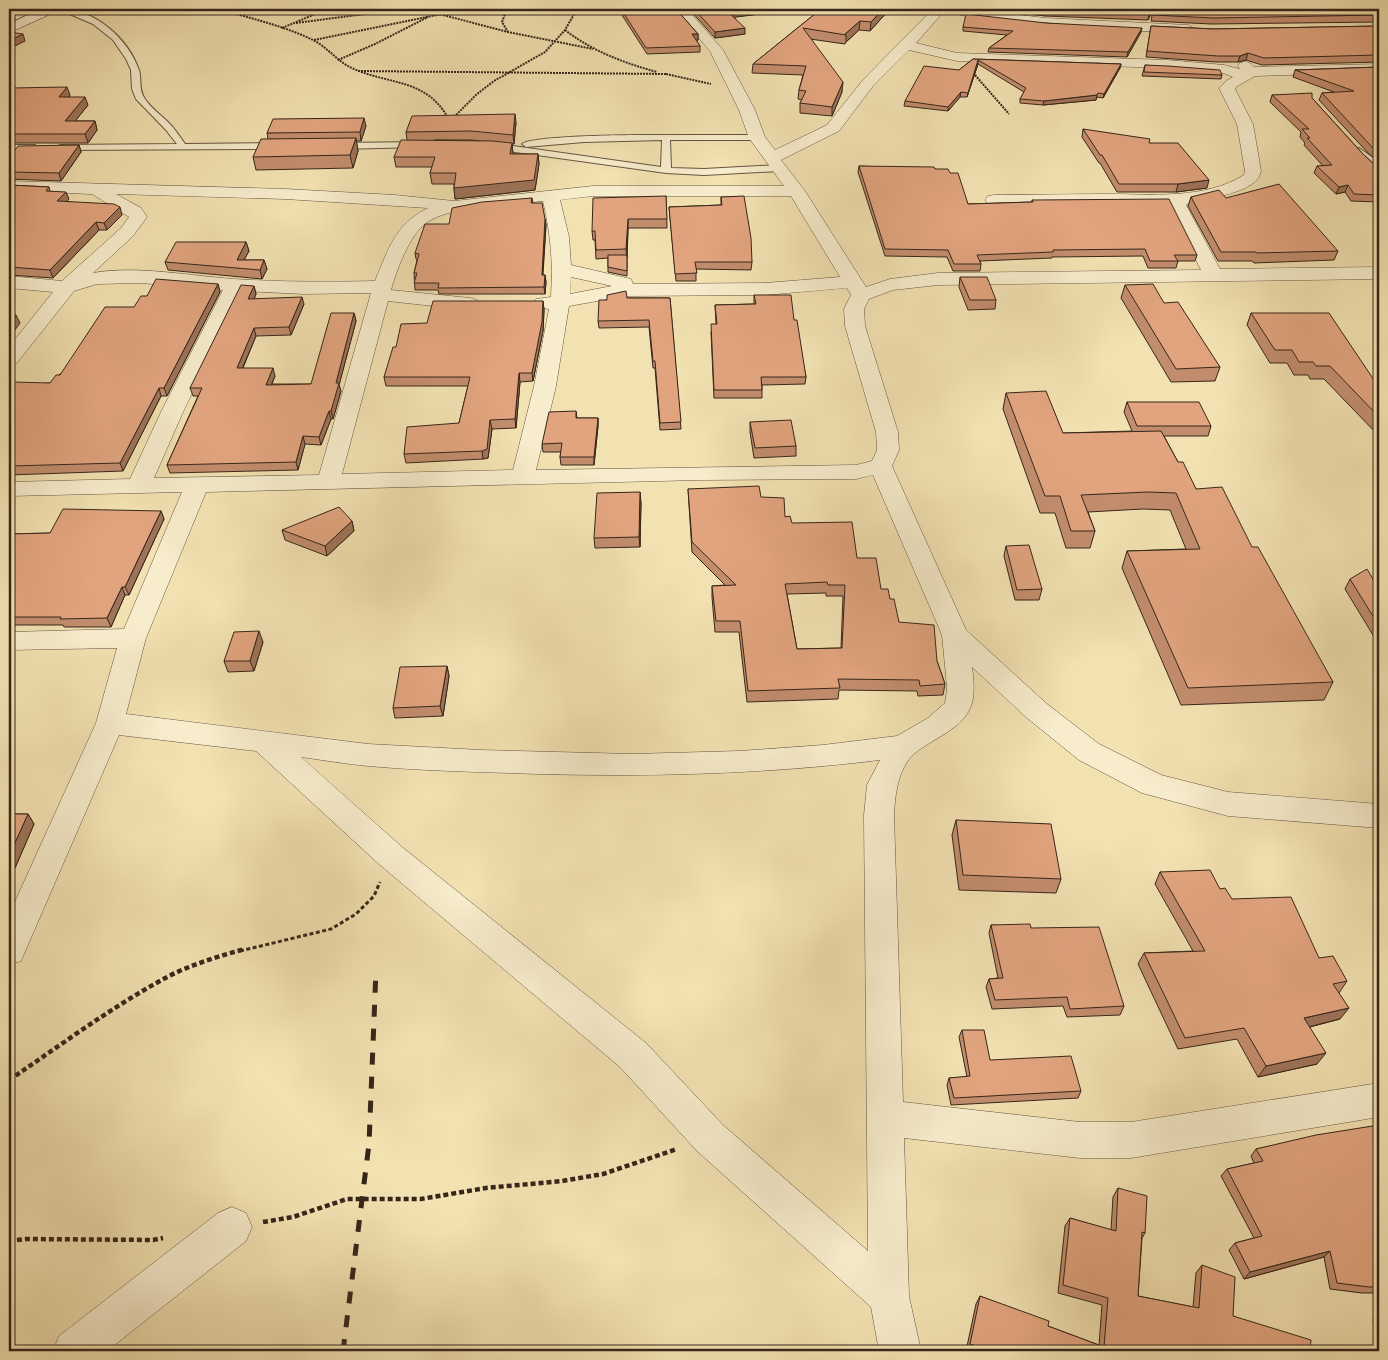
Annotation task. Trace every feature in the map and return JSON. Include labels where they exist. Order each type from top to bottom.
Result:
[{"type":"street","points":[[9,29],[50,9]]},
{"type":"street","points":[[110,723],[368,755],[426,759],[632,765],[740,762],[823,756],[903,746],[938,725],[958,707],[961,690],[955,635],[881,466],[888,450],[887,432],[855,326],[854,309],[857,288],[796,190],[757,138],[739,94],[716,50],[680,9]]},
{"type":"street","points":[[776,163],[834,128],[868,83],[940,9]]},
{"type":"street","points":[[952,9],[978,15],[1045,22],[1202,30]]},
{"type":"street","points":[[905,44],[934,53],[957,57],[1167,64],[1224,68],[1248,74],[1379,68]]},
{"type":"street","points":[[1231,52],[1248,74]]},
{"type":"street","points":[[994,200],[1183,199],[1247,181],[1252,177],[1253,171],[1245,124],[1228,88],[1231,84],[1248,74]]},
{"type":"street","points":[[9,186],[409,200],[457,205]]},
{"type":"street","points":[[9,360],[67,287],[127,232],[138,216],[126,205],[110,196],[88,188]]},
{"type":"street","points":[[328,482],[381,290],[403,237],[412,226],[434,212],[457,205],[550,195],[636,190],[796,190]]},
{"type":"street","points":[[523,477],[545,386],[560,302],[562,269],[560,237],[550,195]]},
{"type":"street","points":[[1183,199],[1178,204],[1178,210],[1213,274]]},
{"type":"street","points":[[562,269],[655,289]]},
{"type":"street","points":[[525,303],[560,302],[595,294],[655,289],[857,288],[938,279],[1379,273]]},
{"type":"street","points":[[9,282],[67,287],[96,278],[115,276],[235,285],[381,290],[428,301],[487,304]]},
{"type":"street","points":[[139,486],[172,412],[235,285]]},
{"type":"street","points":[[9,489],[523,477],[856,472],[881,466]]},
{"type":"street","points":[[9,951],[110,723],[133,638],[197,485]]},
{"type":"street","points":[[955,635],[1037,711],[1089,752],[1153,785],[1228,804],[1379,816]]},
{"type":"street","points":[[9,641],[133,638]]},
{"type":"street","points":[[264,741],[392,856],[633,1054],[710,1138],[889,1296]]},
{"type":"street","points":[[900,1351],[889,1296],[879,795],[882,781],[903,746]]},
{"type":"street","points":[[886,1118],[1080,1140],[1131,1140],[1379,1100]]},
{"type":"street","points":[[74,1351],[232,1227]]},
{"type":"lane","points":[[62,9],[86,16],[122,45],[138,76],[135,83],[136,94],[169,128],[183,147]]},
{"type":"lane","points":[[666,137],[666,170]]},
{"type":"lane","points":[[502,146],[592,139],[666,137],[757,138]]},
{"type":"lane","points":[[1352,144],[1365,158],[1379,166]]},
{"type":"lane","points":[[326,146],[441,145]]},
{"type":"lane","points":[[482,145],[502,146],[666,170],[704,172],[776,163]]},
{"type":"lane","points":[[9,148],[288,146]]},
{"type":"path","points":[[220,9],[281,28],[314,41],[338,60],[358,71],[393,79],[421,91],[439,102],[450,123]]},
{"type":"path","points":[[281,28],[327,9]]},
{"type":"path","points":[[296,23],[403,9]]},
{"type":"path","points":[[420,9],[508,32],[556,40],[598,50]]},
{"type":"path","points":[[314,41],[466,9]]},
{"type":"path","points":[[506,9],[502,22],[508,32]]},
{"type":"path","points":[[441,145],[450,123],[458,112],[477,94],[510,72],[539,56],[565,30],[577,9]]},
{"type":"path","points":[[338,60],[376,44],[432,15]]},
{"type":"path","points":[[565,30],[580,41],[626,63],[700,81],[739,94]]},
{"type":"path","points":[[957,57],[1009,114]]},
{"type":"path","points":[[358,71],[666,74]]},
{"type":"path","points":[[9,1080],[102,1018],[170,976],[213,958],[284,939],[331,929],[356,914],[374,896],[392,856]]},
{"type":"path","points":[[232,1227],[293,1217],[347,1198],[421,1199],[486,1188],[562,1181],[603,1174],[710,1138]]},
{"type":"path","points":[[9,1241],[26,1239],[153,1240],[171,1237]]},
{"type":"building","points":[[621,9],[676,9],[698,34],[692,34],[700,46],[646,48]]},
{"type":"building","points":[[694,9],[754,9],[728,12],[745,28],[715,32]]},
{"type":"building","points":[[821,9],[825,9],[829,14],[834,9],[883,9],[871,22],[860,21],[846,35],[803,28],[843,82],[832,107],[800,103],[806,91],[799,90],[806,66],[753,64]]},
{"type":"building","points":[[1039,9],[1152,9],[1149,13]]},
{"type":"building","points":[[1154,9],[1379,9],[1379,15],[1213,18],[1153,15]]},
{"type":"building","points":[[966,14],[1046,23],[1142,28],[1128,52],[989,48],[1013,31],[963,27]]},
{"type":"building","points":[[1151,26],[1213,29],[1379,26],[1379,55],[1264,58],[1248,53],[1240,56],[1218,56],[1147,51]]},
{"type":"building","points":[[9,32],[23,34],[9,41]]},
{"type":"building","points":[[973,59],[1121,64],[1104,94],[1098,93],[1097,95],[1044,101],[1020,99],[1026,88],[978,60],[968,93],[961,92],[948,107],[905,101],[924,66],[959,70]]},
{"type":"building","points":[[1145,65],[1220,70],[1222,75],[1144,72]]},
{"type":"building","points":[[1379,67],[1379,152],[1372,147],[1322,93],[1354,91],[1295,70]]},
{"type":"building","points":[[67,87],[59,97],[85,97],[65,121],[95,121],[85,134],[9,134],[10,88]]},
{"type":"building","points":[[1312,93],[1312,98],[1379,169],[1379,195],[1354,194],[1348,185],[1339,187],[1317,166],[1332,165],[1307,138],[1310,138],[1302,129],[1309,129],[1272,95]]},
{"type":"building","points":[[515,114],[513,135],[471,131],[406,132],[412,116]]},
{"type":"building","points":[[364,118],[360,132],[267,133],[273,119]]},
{"type":"building","points":[[1083,129],[1150,139],[1149,143],[1178,143],[1209,180],[1178,184],[1119,184],[1102,155],[1100,155]]},
{"type":"building","points":[[356,138],[350,155],[253,157],[261,139]]},
{"type":"building","points":[[401,140],[512,143],[510,154],[538,154],[534,180],[454,188],[456,173],[430,173],[435,157],[394,157]]},
{"type":"building","points":[[79,145],[59,173],[9,172],[9,158],[18,146]]},
{"type":"building","points":[[859,166],[934,167],[935,169],[948,169],[950,173],[958,173],[968,204],[1033,202],[1032,200],[1169,199],[1197,255],[1174,255],[1178,261],[1150,261],[1145,249],[1053,250],[1053,252],[977,255],[981,264],[954,264],[948,250],[885,249]]},
{"type":"building","points":[[1279,184],[1338,251],[1221,252],[1191,197],[1219,190],[1226,198]]},
{"type":"building","points":[[9,185],[49,187],[46,191],[66,192],[57,201],[114,204],[120,207],[104,223],[96,222],[50,270],[9,267]]},
{"type":"building","points":[[666,196],[667,219],[628,219],[626,249],[596,250],[595,231],[592,231],[593,198]]},
{"type":"building","points":[[744,196],[751,238],[752,262],[695,262],[697,273],[675,274],[669,207],[722,205],[721,197]]},
{"type":"building","points":[[532,198],[531,203],[542,203],[545,219],[542,275],[545,275],[544,287],[438,288],[439,283],[414,283],[417,273],[414,273],[419,254],[415,253],[425,224],[449,224],[452,208],[482,202]]},
{"type":"building","points":[[176,242],[246,242],[237,260],[264,260],[260,270],[165,262]]},
{"type":"building","points":[[608,255],[627,255],[627,271],[608,267]]},
{"type":"building","points":[[960,277],[987,277],[996,300],[970,300]]},
{"type":"building","points":[[156,279],[218,284],[164,388],[159,388],[120,463],[9,466],[9,386],[13,382],[50,383],[56,375],[60,375],[105,307],[134,307],[141,296],[147,296]]},
{"type":"building","points":[[1153,284],[1164,303],[1178,302],[1220,367],[1176,369],[1125,285]]},
{"type":"building","points":[[241,285],[254,286],[248,299],[302,297],[289,327],[254,328],[237,368],[273,368],[266,385],[311,384],[331,313],[354,313],[336,383],[339,383],[331,411],[329,411],[319,437],[303,436],[296,462],[167,465],[202,388],[190,388]]},
{"type":"building","points":[[626,291],[627,298],[670,298],[681,422],[660,423],[655,361],[653,361],[649,320],[598,321],[599,300],[607,300],[607,295]]},
{"type":"building","points":[[754,295],[791,295],[794,320],[797,320],[806,377],[761,377],[762,390],[714,390],[711,324],[717,324],[715,305],[756,304]]},
{"type":"building","points":[[433,301],[543,301],[542,322],[532,373],[519,373],[515,419],[490,420],[487,449],[482,451],[404,454],[407,427],[459,423],[470,377],[384,377],[393,347],[396,347],[401,324],[427,323]]},
{"type":"building","points":[[1251,313],[1329,313],[1379,386],[1379,417],[1330,366],[1316,366],[1313,362],[1299,362],[1292,350],[1275,350]]},
{"type":"building","points":[[9,315],[16,315],[9,325]]},
{"type":"building","points":[[1046,391],[1063,433],[1161,431],[1178,462],[1183,462],[1196,489],[1222,487],[1252,547],[1258,547],[1333,682],[1188,688],[1127,551],[1200,549],[1176,493],[1148,492],[1081,495],[1095,531],[1071,531],[1060,496],[1045,496],[1006,393]]},
{"type":"building","points":[[1127,402],[1199,402],[1211,426],[1137,426]]},
{"type":"building","points":[[576,411],[576,418],[598,418],[594,457],[560,457],[562,443],[542,444],[549,412]]},
{"type":"building","points":[[791,420],[796,446],[755,448],[750,422]]},
{"type":"building","points":[[759,486],[761,497],[784,498],[785,517],[790,516],[792,523],[852,522],[857,558],[876,558],[881,589],[888,589],[890,599],[894,599],[899,622],[934,625],[937,661],[945,684],[920,686],[919,680],[838,679],[840,688],[748,691],[740,621],[716,621],[712,586],[736,585],[692,542],[688,489]],"holes":[[[827,582],[828,585],[845,585],[842,648],[797,649],[785,584]]]},
{"type":"building","points":[[640,492],[639,537],[594,538],[597,493]]},
{"type":"building","points":[[339,507],[352,521],[325,546],[282,530]]},
{"type":"building","points":[[63,509],[161,511],[125,587],[122,587],[107,618],[9,617],[9,534],[50,533]]},
{"type":"building","points":[[1029,545],[1042,589],[1017,590],[1006,546]]},
{"type":"building","points":[[1367,569],[1379,589],[1379,626],[1350,579]]},
{"type":"building","points":[[259,631],[250,661],[224,661],[234,632]]},
{"type":"building","points":[[447,666],[440,706],[393,708],[400,667]]},
{"type":"building","points":[[9,814],[28,814],[9,856]]},
{"type":"building","points":[[956,820],[1051,824],[1061,879],[963,875]]},
{"type":"building","points":[[1210,870],[1220,889],[1225,888],[1232,899],[1291,897],[1319,958],[1333,956],[1347,981],[1333,984],[1349,1008],[1304,1018],[1326,1053],[1266,1066],[1244,1028],[1185,1038],[1144,953],[1205,951],[1160,872]]},
{"type":"building","points":[[1030,924],[1031,928],[1099,927],[1124,1006],[1070,1009],[1067,997],[995,1000],[989,979],[1003,978],[991,925]]},
{"type":"building","points":[[962,1030],[984,1030],[990,1060],[1071,1056],[1081,1091],[954,1098],[949,1078],[970,1076]]},
{"type":"building","points":[[1379,1125],[1379,1287],[1337,1283],[1330,1251],[1250,1272],[1235,1243],[1262,1236],[1227,1169],[1263,1161],[1256,1149],[1316,1135]]},
{"type":"building","points":[[1118,1188],[1147,1196],[1145,1233],[1142,1232],[1138,1296],[1199,1308],[1202,1265],[1235,1277],[1233,1316],[1311,1340],[1310,1351],[990,1351],[970,1344],[980,1296],[1049,1321],[1048,1326],[1104,1347],[1108,1298],[1063,1285],[1070,1218],[1116,1231]]},
{"type":"railway","points":[[343,1351],[369,1144],[376,970]]}]
